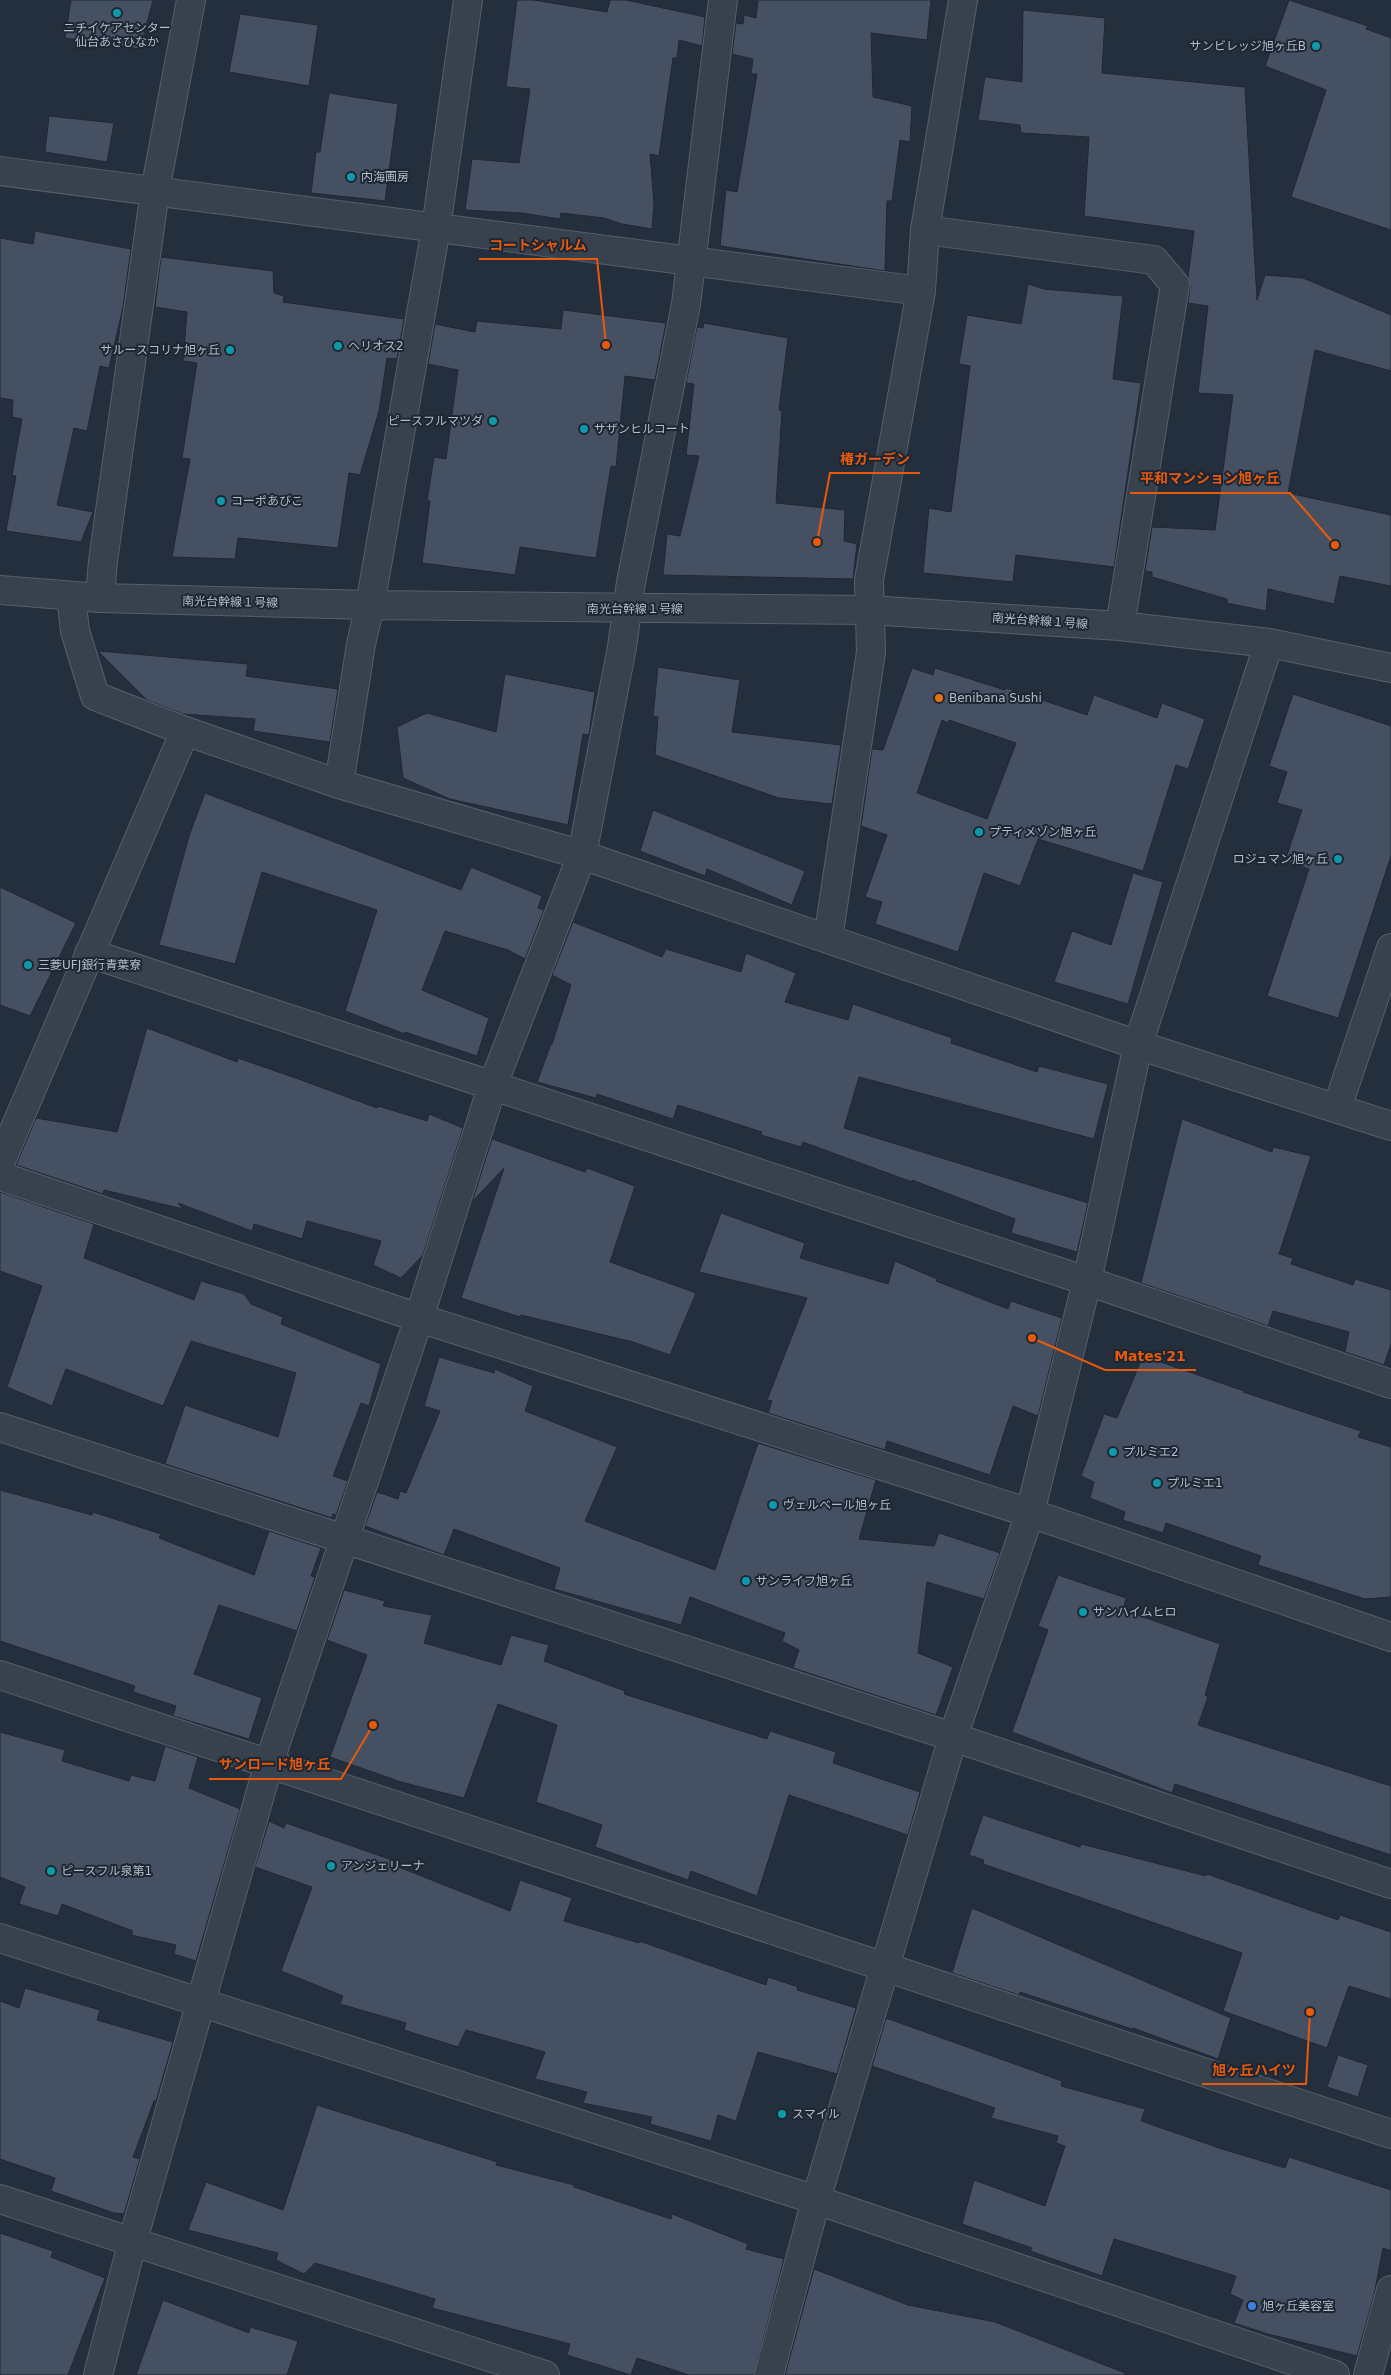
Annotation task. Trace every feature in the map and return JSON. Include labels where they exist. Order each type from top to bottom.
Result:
[{"type":"street","points":[[100,598],[102,561],[155,192],[191,0]]},
{"type":"street","points":[[339,784],[361,644],[370,605],[436,228],[468,0]]},
{"type":"street","points":[[98,2375],[133,2240],[269,1763],[342,1540],[419,1318],[492,1087],[582,855],[628,609],[631,582],[686,304],[723,0]]},
{"type":"street","points":[[828,939],[871,652],[869,580],[921,291],[925,230],[963,0]]},
{"type":"street","points":[[0,171],[921,291]]},
{"type":"street","points":[[925,230],[1154,260],[1174,285],[1120,626]]},
{"type":"street","name":"南光台幹線１号線","points":[[0,590],[100,598],[370,605],[869,610],[1120,626],[1269,643],[1391,668]]},
{"type":"street","points":[[71,596],[74,631],[95,696],[184,731],[339,784],[582,855],[1138,1045],[1391,1126]]},
{"type":"street","points":[[769,2375],[816,2200],[953,1738],[1030,1513],[1087,1281],[1138,1045],[1269,643]]},
{"type":"street","points":[[0,1163],[184,731]]},
{"type":"street","points":[[1337,1108],[1391,948]]},
{"type":"street","points":[[89,953],[1087,1281],[1391,1384]]},
{"type":"street","points":[[0,1176],[419,1318],[1030,1513],[1391,1637]]},
{"type":"street","points":[[0,1427],[953,1738],[1391,1884]]},
{"type":"street","points":[[0,1675],[1391,2134]]},
{"type":"street","points":[[0,1938],[816,2200],[1335,2375]]},
{"type":"street","points":[[0,2199],[133,2240],[545,2375]]},
{"type":"street","points":[[1368,2375],[1391,2290]]},
{"type":"building","name":"ニチイケアセンター 仙台あさひなか","points":[[71,0],[153,0],[140,49],[65,38]]},
{"type":"building","points":[[517,0],[533,0],[607,12],[610,0],[626,0],[705,17],[702,46],[679,40],[677,58],[673,58],[659,156],[650,154],[654,203],[652,229],[622,224],[604,218],[561,213],[560,219],[522,213],[465,210],[472,159],[519,163],[530,89],[506,87]]},
{"type":"building","points":[[758,0],[931,0],[927,40],[871,33],[873,97],[912,106],[910,142],[900,140],[892,201],[887,201],[885,271],[720,246],[726,190],[737,192],[757,74],[751,74],[753,59],[732,54],[736,23],[743,24],[744,15],[756,18]]},
{"type":"building","points":[[1289,0],[1368,26],[1366,29],[1391,38],[1391,230],[1291,197],[1326,90],[1265,66]]},
{"type":"building","points":[[1023,10],[1105,18],[1102,73],[1245,87],[1257,300],[1265,275],[1303,278],[1391,315],[1391,371],[1315,350],[1288,493],[1391,515],[1391,586],[1340,576],[1334,604],[1268,589],[1266,611],[1227,603],[1227,599],[1152,577],[1152,572],[1145,571],[1152,527],[1215,530],[1233,395],[1198,393],[1208,306],[1188,303],[1190,287],[1188,277],[1194,231],[1084,216],[1089,137],[1021,133],[1020,125],[978,120],[985,77],[1022,82]]},
{"type":"building","points":[[240,14],[318,25],[309,86],[229,72]]},
{"type":"building","points":[[329,93],[398,104],[385,201],[311,193],[316,152],[320,152]]},
{"type":"building","points":[[49,116],[114,123],[107,162],[45,152]]},
{"type":"building","points":[[35,231],[131,249],[123,307],[109,368],[100,366],[87,431],[74,428],[57,505],[93,512],[81,542],[6,531],[16,476],[12,475],[22,419],[12,417],[13,400],[0,398],[0,238],[33,244]]},
{"type":"building","points":[[161,257],[273,271],[274,293],[284,296],[283,302],[404,319],[397,359],[387,358],[379,411],[360,475],[349,473],[338,548],[238,538],[235,559],[172,557],[190,459],[182,458],[197,363],[183,361],[187,312],[155,307]]},
{"type":"building","points":[[1028,284],[1044,289],[1123,296],[1113,379],[1141,383],[1114,567],[1016,555],[1013,582],[923,573],[929,508],[951,512],[970,366],[959,364],[967,315],[1021,324]]},
{"type":"building","points":[[563,310],[666,323],[655,380],[625,376],[616,467],[611,466],[596,558],[520,547],[515,575],[422,563],[430,501],[427,501],[434,457],[446,459],[458,370],[428,364],[435,324],[475,332],[477,321],[561,329]]},
{"type":"building","points":[[704,323],[788,338],[779,410],[782,411],[776,503],[845,510],[844,541],[857,544],[853,579],[663,575],[667,534],[680,536],[699,456],[686,455],[694,384],[686,383],[697,327],[703,328]]},
{"type":"building","points":[[98,651],[248,664],[246,676],[338,689],[330,742],[253,731],[255,719],[183,714],[147,700]]},
{"type":"building","points":[[658,667],[740,680],[732,732],[841,745],[832,804],[779,798],[655,755],[658,717],[653,716]]},
{"type":"building","points":[[912,668],[933,675],[935,668],[1005,690],[1006,688],[1087,715],[1094,695],[1157,718],[1162,703],[1205,719],[1188,769],[1176,765],[1143,871],[1038,839],[1020,886],[984,873],[958,952],[875,924],[882,902],[865,897],[887,835],[861,826],[872,749],[883,750]],"holes":[[[942,720],[948,723],[949,720],[1016,743],[987,819],[917,793]]]},
{"type":"building","points":[[505,674],[595,692],[589,735],[583,734],[568,825],[450,799],[403,778],[397,727],[427,713],[496,732]]},
{"type":"building","name":"ロジュマン旭ヶ丘","points":[[1293,694],[1391,726],[1391,856],[1338,1018],[1267,996],[1309,869],[1285,861],[1302,810],[1277,803],[1287,772],[1269,766]]},
{"type":"building","points":[[205,793],[461,890],[471,867],[542,896],[538,908],[544,910],[525,959],[508,950],[445,931],[422,990],[489,1018],[477,1056],[405,1032],[405,1034],[345,1011],[377,910],[262,872],[235,964],[159,945],[189,836]]},
{"type":"building","points":[[653,810],[805,871],[792,905],[707,869],[705,876],[640,851]]},
{"type":"building","points":[[1133,873],[1163,882],[1128,1004],[1054,982],[1072,931],[1111,945]]},
{"type":"building","name":"三菱UFJ銀行青葉寮","points":[[0,887],[76,923],[30,1016],[0,1005]]},
{"type":"building","points":[[573,922],[662,957],[666,949],[741,972],[746,953],[796,973],[785,1002],[848,1020],[853,1004],[952,1038],[951,1043],[1037,1072],[1039,1066],[1108,1084],[1094,1139],[859,1077],[844,1128],[1088,1203],[1077,1252],[1011,1233],[1015,1219],[803,1142],[801,1147],[761,1135],[762,1132],[678,1105],[673,1119],[597,1094],[596,1098],[537,1082],[552,1044],[571,985],[552,975]]},
{"type":"building","points":[[147,1028],[237,1062],[238,1058],[377,1108],[378,1106],[427,1121],[429,1114],[463,1128],[423,1255],[401,1278],[373,1265],[381,1241],[307,1221],[302,1239],[254,1224],[252,1231],[178,1203],[183,1209],[104,1190],[103,1194],[16,1165],[36,1118],[117,1132]]},
{"type":"building","points":[[1182,1119],[1272,1152],[1273,1147],[1311,1156],[1279,1254],[1293,1258],[1291,1264],[1353,1285],[1355,1279],[1391,1290],[1391,1344],[1384,1365],[1345,1352],[1349,1332],[1273,1311],[1268,1326],[1141,1283]]},
{"type":"building","points":[[492,1139],[585,1172],[587,1168],[635,1186],[610,1262],[696,1293],[670,1355],[633,1342],[521,1315],[520,1317],[461,1298],[504,1168],[472,1202]]},
{"type":"building","points":[[0,1192],[94,1224],[84,1258],[194,1300],[201,1281],[244,1294],[251,1304],[283,1317],[281,1324],[381,1364],[369,1406],[361,1403],[333,1476],[348,1481],[336,1515],[333,1514],[332,1518],[165,1464],[185,1405],[278,1437],[296,1373],[191,1341],[163,1406],[66,1369],[52,1406],[7,1387],[42,1286],[0,1271]]},
{"type":"building","points":[[721,1213],[805,1243],[800,1258],[888,1284],[895,1261],[937,1279],[936,1281],[1008,1309],[1011,1301],[1062,1318],[1038,1416],[1013,1406],[990,1475],[887,1441],[885,1450],[768,1413],[772,1401],[767,1400],[807,1298],[699,1272]]},
{"type":"building","points":[[1143,1356],[1243,1392],[1361,1431],[1358,1437],[1391,1447],[1391,1597],[1365,1599],[1258,1565],[1261,1556],[1166,1523],[1163,1533],[1123,1520],[1125,1512],[1090,1498],[1094,1482],[1081,1476],[1104,1414],[1117,1418]]},
{"type":"building","points":[[439,1357],[494,1373],[495,1369],[533,1386],[525,1411],[617,1447],[585,1521],[715,1570],[758,1443],[876,1480],[859,1539],[934,1546],[939,1533],[1000,1553],[984,1599],[927,1582],[918,1653],[953,1667],[936,1715],[793,1668],[799,1650],[782,1641],[785,1633],[690,1597],[681,1625],[554,1589],[560,1568],[454,1529],[444,1555],[365,1526],[377,1492],[398,1499],[400,1491],[406,1493],[440,1411],[424,1406]]},
{"type":"building","points":[[0,1490],[92,1515],[93,1512],[161,1534],[159,1538],[254,1575],[269,1531],[321,1548],[311,1576],[315,1577],[297,1631],[219,1605],[194,1674],[262,1698],[249,1739],[173,1716],[176,1706],[133,1692],[135,1686],[0,1641]]},
{"type":"building","points":[[1058,1575],[1126,1598],[1123,1610],[1220,1644],[1205,1695],[1208,1697],[1198,1725],[1391,1786],[1391,1855],[1175,1784],[1172,1793],[1012,1732],[1048,1630],[1038,1626]]},
{"type":"building","points":[[344,1590],[385,1601],[383,1606],[432,1615],[424,1643],[501,1665],[511,1635],[549,1645],[544,1661],[625,1691],[624,1694],[767,1739],[770,1731],[836,1752],[833,1763],[920,1792],[908,1835],[789,1795],[757,1896],[691,1871],[688,1880],[595,1847],[602,1825],[536,1802],[557,1725],[498,1704],[464,1798],[401,1782],[330,1757],[367,1655],[327,1640]]},
{"type":"building","points":[[0,1732],[65,1750],[62,1761],[129,1781],[131,1775],[155,1781],[165,1746],[198,1757],[189,1788],[240,1809],[196,1961],[174,1954],[176,1945],[131,1935],[133,1931],[62,1904],[58,1916],[19,1904],[25,1887],[0,1877]]},
{"type":"building","points":[[983,1815],[1080,1847],[1081,1844],[1206,1876],[1207,1874],[1338,1920],[1340,1915],[1391,1932],[1391,1999],[1349,1986],[1327,2048],[1223,2011],[1242,1953],[983,1864],[984,1860],[969,1855]]},
{"type":"building","points":[[269,1821],[284,1828],[286,1823],[392,1860],[391,1864],[510,1911],[520,1880],[572,1898],[564,1921],[639,1943],[639,1941],[766,1985],[768,1977],[798,1987],[797,1990],[856,2008],[837,2074],[758,2052],[736,2121],[718,2115],[711,2141],[650,2124],[652,2117],[583,2103],[587,2092],[535,2079],[545,2052],[466,2030],[458,2047],[404,2030],[406,2023],[340,2004],[343,1996],[281,1971],[312,1887],[255,1867]]},
{"type":"building","points":[[972,1908],[1231,2018],[1218,2059],[1133,2028],[1020,1992],[1019,1995],[952,1973]]},
{"type":"building","points":[[25,1988],[100,2010],[97,2020],[173,2042],[156,2101],[154,2101],[133,2157],[140,2159],[124,2214],[114,2213],[51,2191],[55,2178],[0,2159],[0,2001],[19,2008]]},
{"type":"building","points":[[886,2018],[1062,2081],[1061,2086],[1145,2109],[1141,2121],[1222,2149],[1285,2168],[1289,2157],[1391,2190],[1391,2251],[1383,2248],[1374,2295],[1357,2356],[1268,2334],[1234,2323],[1243,2300],[1230,2294],[1236,2276],[1114,2239],[1102,2276],[1030,2251],[1032,2248],[962,2224],[974,2180],[1045,2206],[1065,2146],[1056,2143],[1058,2136],[991,2118],[995,2108],[872,2066]]},
{"type":"building","points":[[1338,2055],[1368,2065],[1358,2097],[1327,2087]]},
{"type":"building","points":[[317,2105],[497,2162],[496,2165],[574,2185],[574,2187],[671,2219],[672,2214],[748,2244],[746,2249],[784,2259],[754,2375],[689,2375],[637,2358],[631,2375],[567,2355],[570,2344],[432,2308],[435,2299],[315,2263],[304,2274],[276,2260],[278,2253],[188,2230],[206,2182],[283,2210]]},
{"type":"building","points":[[0,2233],[53,2251],[51,2257],[105,2278],[68,2375],[0,2375]]},
{"type":"building","points":[[814,2269],[908,2305],[995,2322],[1125,2373],[1124,2375],[785,2375]]},
{"type":"building","points":[[163,2300],[249,2333],[250,2327],[298,2341],[287,2375],[136,2375]]},
{"type":"place","name":"ニチイケアセンター 仙台あさひなか","points":[[117,13]]},
{"type":"place","name":"サンビレッジ旭ヶ丘B","points":[[1316,46]]},
{"type":"place","name":"内海画房","points":[[351,177]]},
{"type":"place","name":"コートシャルム","points":[[606,345]]},
{"type":"place","name":"ヘリオス2","points":[[338,346]]},
{"type":"place","name":"サルースコリナ旭ヶ丘","points":[[230,350]]},
{"type":"place","name":"ピースフルマツダ","points":[[493,421]]},
{"type":"place","name":"サザンヒルコート","points":[[584,429]]},
{"type":"place","name":"コーポあびこ","points":[[221,501]]},
{"type":"place","name":"椿ガーデン","points":[[817,542]]},
{"type":"place","name":"平和マンション旭ヶ丘","points":[[1335,545]]},
{"type":"place","name":"Benibana Sushi","points":[[939,698]]},
{"type":"place","name":"プティメゾン旭ヶ丘","points":[[979,832]]},
{"type":"place","name":"ロジュマン旭ヶ丘","points":[[1338,859]]},
{"type":"place","name":"三菱UFJ銀行青葉寮","points":[[28,965]]},
{"type":"place","name":"Mates'21","points":[[1032,1338]]},
{"type":"place","name":"プルミエ2","points":[[1113,1452]]},
{"type":"place","name":"プルミエ1","points":[[1157,1483]]},
{"type":"place","name":"ヴェルベール旭ヶ丘","points":[[773,1505]]},
{"type":"place","name":"サンライフ旭ヶ丘","points":[[746,1581]]},
{"type":"place","name":"サンハイムヒロ","points":[[1083,1612]]},
{"type":"place","name":"サンロード旭ヶ丘","points":[[373,1725]]},
{"type":"place","name":"アンジェリーナ","points":[[331,1866]]},
{"type":"place","name":"ピースフル泉第1","points":[[51,1871]]},
{"type":"place","name":"旭ヶ丘ハイツ","points":[[1310,2012]]},
{"type":"place","name":"スマイル","points":[[782,2114]]},
{"type":"place","name":"旭ヶ丘美容室","points":[[1252,2306]]}]
